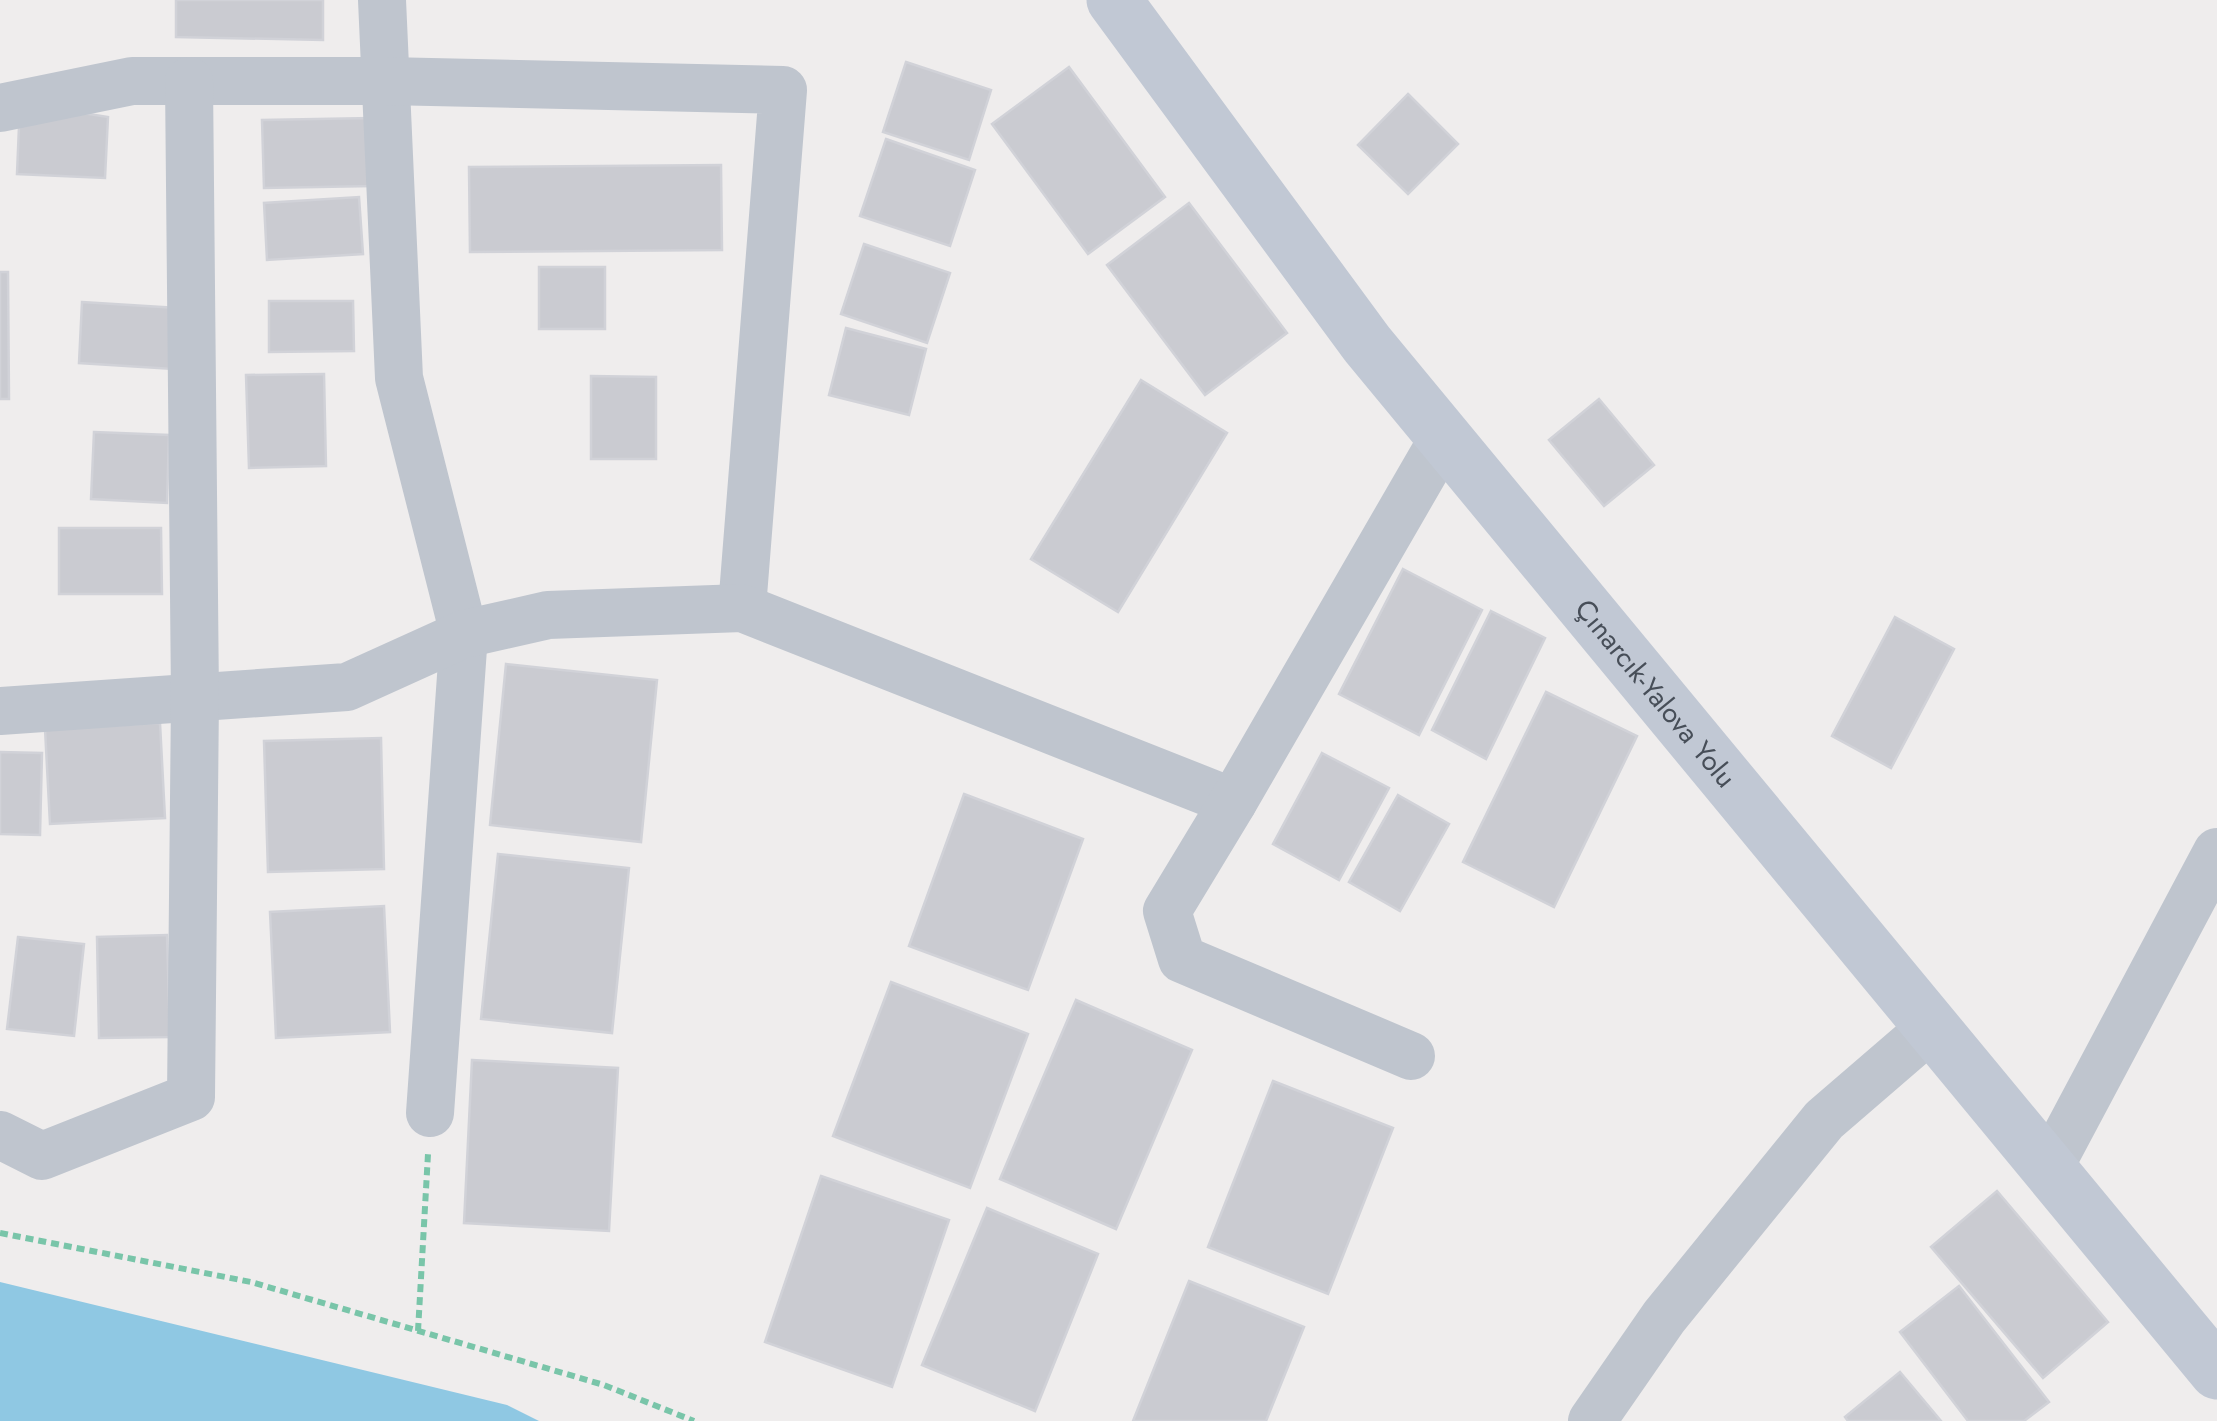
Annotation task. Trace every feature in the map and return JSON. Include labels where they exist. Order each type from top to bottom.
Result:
[{"type":"street","points":[[382,0],[399,378],[464,634],[430,1113]]},
{"type":"street","name":"Çınarcık-Yalova Yolu","points":[[1114,0],[1367,344],[2217,1372]]},
{"type":"street","points":[[0,108],[132,81],[783,90],[742,608]]},
{"type":"street","points":[[0,1135],[42,1156],[191,1097],[194,698],[188,81]]},
{"type":"street","points":[[1411,1056],[1182,959],[1167,911],[1444,437]]},
{"type":"street","points":[[0,711],[347,687],[464,634],[548,615],[742,608],[1233,802]]},
{"type":"street","points":[[2050,1166],[2217,852]]},
{"type":"street","points":[[1592,1421],[1664,1317],[1824,1120],[1934,1026]]},
{"type":"path","points":[[418,1332],[430,1113]]},
{"type":"path","points":[[0,1233],[252,1282],[604,1385],[694,1421]]},
{"type":"water","points":[[0,1282],[507,1405],[539,1421],[0,1421]]},
{"type":"building","points":[[176,0],[323,0],[323,40],[176,37]]},
{"type":"building","points":[[906,62],[991,90],[969,160],[883,132]]},
{"type":"building","points":[[1069,67],[1165,197],[1088,254],[992,124]]},
{"type":"building","points":[[1408,94],[1458,144],[1408,194],[1358,145]]},
{"type":"building","points":[[20,103],[108,117],[105,178],[17,174]]},
{"type":"building","points":[[371,118],[372,186],[264,188],[262,120]]},
{"type":"building","points":[[886,139],[975,170],[950,246],[860,216]]},
{"type":"building","points":[[721,165],[722,250],[470,252],[469,167]]},
{"type":"building","points":[[359,197],[363,254],[267,260],[264,203]]},
{"type":"building","points":[[1189,203],[1287,333],[1205,395],[1107,265]]},
{"type":"building","points":[[864,244],[950,273],[927,343],[841,314]]},
{"type":"building","points":[[539,267],[605,267],[605,329],[539,329]]},
{"type":"building","points":[[0,272],[8,272],[9,399],[0,399]]},
{"type":"building","points":[[269,301],[353,301],[354,351],[269,352]]},
{"type":"building","points":[[82,302],[177,308],[173,369],[79,363]]},
{"type":"building","points":[[846,328],[926,349],[909,415],[829,395]]},
{"type":"building","points":[[324,374],[326,466],[249,468],[246,375]]},
{"type":"building","points":[[591,376],[656,377],[656,459],[591,459]]},
{"type":"building","points":[[1141,380],[1227,433],[1118,612],[1031,559]]},
{"type":"building","points":[[1599,399],[1654,465],[1604,506],[1549,440]]},
{"type":"building","points":[[94,432],[169,435],[167,503],[91,499]]},
{"type":"building","points":[[59,528],[161,528],[162,594],[59,594]]},
{"type":"building","points":[[1403,569],[1482,610],[1419,735],[1339,694]]},
{"type":"building","points":[[1491,611],[1545,638],[1486,759],[1432,730]]},
{"type":"building","points":[[1895,617],[1954,649],[1891,768],[1832,736]]},
{"type":"building","points":[[506,664],[657,680],[641,842],[490,825]]},
{"type":"building","points":[[1546,692],[1637,736],[1554,907],[1463,862]]},
{"type":"building","points":[[160,723],[165,818],[50,824],[45,729]]},
{"type":"building","points":[[381,738],[384,869],[268,872],[264,741]]},
{"type":"building","points":[[0,752],[42,753],[40,835],[0,834]]},
{"type":"building","points":[[1322,753],[1389,788],[1339,880],[1273,844]]},
{"type":"building","points":[[964,794],[1083,839],[1028,990],[909,946]]},
{"type":"building","points":[[1398,795],[1449,824],[1400,911],[1349,882]]},
{"type":"building","points":[[498,854],[629,868],[612,1033],[481,1019]]},
{"type":"building","points":[[384,906],[390,1032],[276,1038],[270,912]]},
{"type":"building","points":[[167,935],[170,1037],[99,1038],[97,937]]},
{"type":"building","points":[[18,937],[84,944],[74,1036],[7,1029]]},
{"type":"building","points":[[891,982],[1028,1034],[970,1188],[833,1136]]},
{"type":"building","points":[[1076,1000],[1192,1050],[1116,1229],[1000,1179]]},
{"type":"building","points":[[472,1060],[618,1068],[609,1231],[464,1223]]},
{"type":"building","points":[[1273,1081],[1393,1128],[1328,1294],[1208,1247]]},
{"type":"building","points":[[821,1176],[949,1220],[892,1387],[765,1342]]},
{"type":"building","points":[[1997,1191],[2108,1322],[2043,1378],[1931,1247]]},
{"type":"building","points":[[987,1208],[1098,1254],[1035,1411],[922,1365]]},
{"type":"building","points":[[1189,1281],[1304,1327],[1266,1421],[1133,1421]]},
{"type":"building","points":[[1959,1286],[2049,1402],[2024,1421],[1968,1421],[1900,1332]]},
{"type":"building","points":[[1900,1372],[1941,1421],[1848,1421],[1845,1417]]}]
